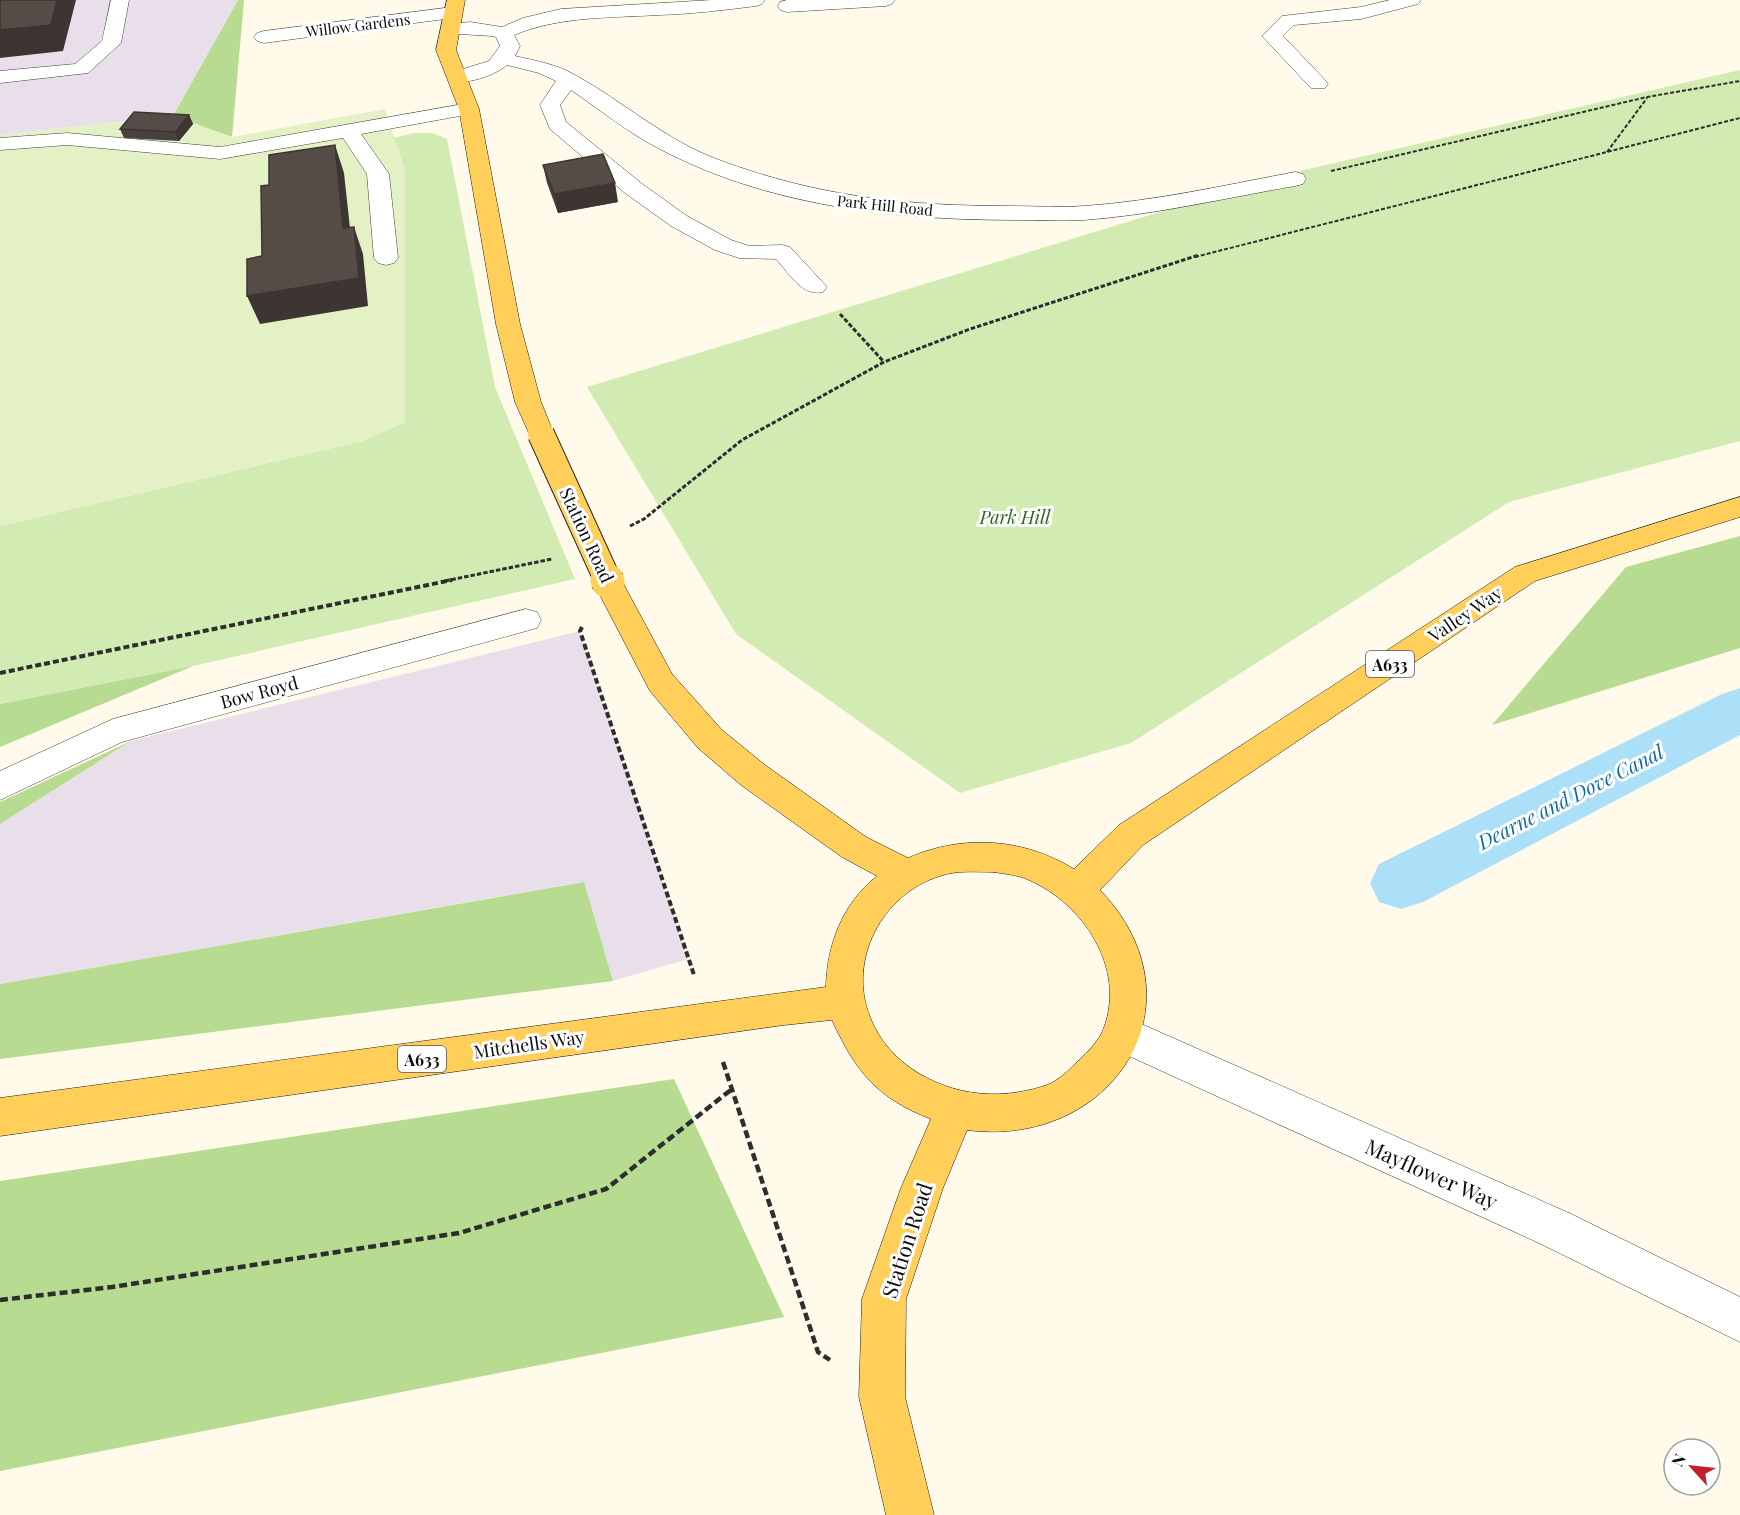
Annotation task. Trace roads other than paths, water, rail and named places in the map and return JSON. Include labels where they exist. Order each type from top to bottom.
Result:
[{"type":"main road","name":"Station Road","points":[[453,14],[446,50],[469,109],[508,324],[528,402],[608,582],[661,682],[710,740],[753,776],[854,847],[907,874]]},
{"type":"main road","name":"Valley Way","points":[[1077,890],[1131,835],[1525,574],[1740,507]]},
{"type":"main road","points":[[994,857],[1037,867],[1077,890],[1105,919],[1123,955],[1129,994],[1121,1033],[1096,1072],[1057,1101],[1007,1114],[955,1110],[916,1095],[882,1070],[858,1038],[845,1002],[844,964],[854,927],[876,896],[907,874],[948,859],[994,857]]},
{"type":"main road","name":"Mitchells Way","points":[[0,1118],[784,1008],[845,1002]]},
{"type":"main road","name":"Station Road","points":[[910,1515],[882,1397],[884,1299],[922,1188],[955,1110]]},
{"type":"street","points":[[0,77],[81,69],[111,43],[120,0]]},
{"type":"street","points":[[453,14],[470,27],[503,33],[530,22],[561,15],[693,8],[756,0]]},
{"type":"street","points":[[787,6],[886,0]]},
{"type":"street","points":[[1318,84],[1272,36],[1289,20],[1361,13],[1412,0]]},
{"type":"street","name":"Willow Gardens","points":[[264,37],[453,14]]},
{"type":"street","points":[[457,77],[493,67],[505,59],[510,46],[503,33]]},
{"type":"street","name":"Park Hill Road","points":[[505,59],[546,69],[568,79],[664,143],[710,164],[826,199],[895,209],[963,213],[1084,213],[1146,206],[1295,178]]},
{"type":"street","points":[[568,79],[550,105],[558,125],[633,188],[679,221],[723,245],[747,253],[782,252],[815,287]]},
{"type":"street","points":[[0,144],[68,139],[220,153],[469,109]]},
{"type":"street","points":[[348,130],[378,174],[386,258]]},
{"type":"street","name":"Bow Royd","points":[[0,786],[113,732],[526,620]]},
{"type":"street","name":"Mayflower Way","points":[[1121,1033],[1554,1228],[1740,1320]]},
{"type":"waterway","name":"Dearne and Dove Canal","points":[[1401,883],[1740,710]]},
{"type":"park label","name":"Park Hill","points":[[1015,517]]}]
